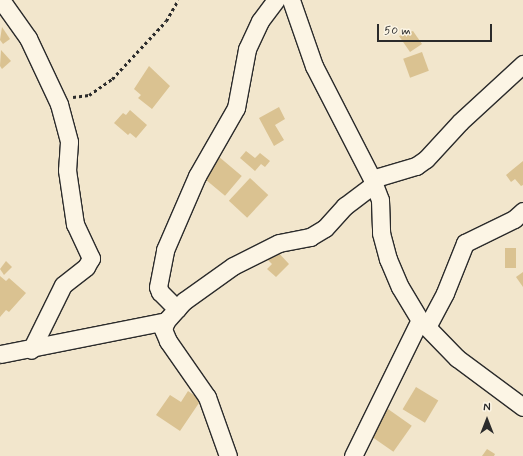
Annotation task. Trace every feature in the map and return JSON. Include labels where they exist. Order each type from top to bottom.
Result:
[{"type":"street","points":[[1,0],[28,38],[56,98],[70,142],[67,170],[75,224],[91,262],[63,285],[31,350]]},
{"type":"street","points":[[172,315],[158,287],[165,250],[197,176],[236,108],[247,49],[260,21],[276,0]]},
{"type":"street","points":[[291,0],[314,66],[380,200],[381,233],[388,259],[400,287],[423,324],[457,358],[523,407]]},
{"type":"street","points":[[228,456],[207,397],[168,341],[163,329],[172,315],[184,301],[240,262],[279,243],[310,237],[324,228],[372,182],[416,166],[426,159],[460,122],[523,64]]},
{"type":"street","points":[[352,456],[423,324],[445,293],[466,243],[514,219],[523,211]]},
{"type":"street","points":[[0,354],[31,350],[172,315]]},
{"type":"path","points":[[56,98],[89,95],[112,79],[166,21],[178,0]]},
{"type":"building","points":[[2,27],[10,39],[3,44],[0,40]]},
{"type":"building","points":[[413,31],[422,44],[410,52],[399,36]]},
{"type":"building","points":[[1,50],[11,61],[2,69],[0,66]]},
{"type":"building","points":[[422,52],[429,71],[410,78],[403,59]]},
{"type":"building","points":[[149,66],[170,86],[152,109],[138,98],[141,95],[134,89]]},
{"type":"building","points":[[279,107],[285,119],[275,125],[284,140],[274,146],[259,118]]},
{"type":"building","points":[[130,110],[147,125],[136,138],[130,133],[128,135],[114,123],[123,113],[126,115]]},
{"type":"building","points":[[246,151],[255,158],[260,153],[270,161],[265,167],[261,164],[255,171],[240,158]]},
{"type":"building","points":[[218,156],[242,176],[225,196],[201,176]]},
{"type":"building","points":[[523,161],[523,185],[521,186],[515,179],[511,182],[506,175]]},
{"type":"building","points":[[250,178],[268,195],[247,218],[229,201]]},
{"type":"building","points":[[505,248],[516,248],[516,268],[505,268]]},
{"type":"building","points":[[275,249],[289,264],[276,277],[267,269],[272,264],[266,258]]},
{"type":"building","points":[[6,261],[12,267],[4,275],[0,269]]},
{"type":"building","points":[[523,272],[523,287],[516,277]]},
{"type":"building","points":[[0,276],[6,281],[9,278],[26,293],[9,312],[6,310],[0,317]]},
{"type":"building","points":[[416,387],[438,400],[425,423],[403,409]]},
{"type":"building","points":[[188,391],[201,400],[180,431],[156,415],[170,395],[181,402]]},
{"type":"building","points":[[388,409],[412,426],[393,452],[370,435]]},
{"type":"building","points":[[487,449],[495,454],[494,456],[482,456]]}]
